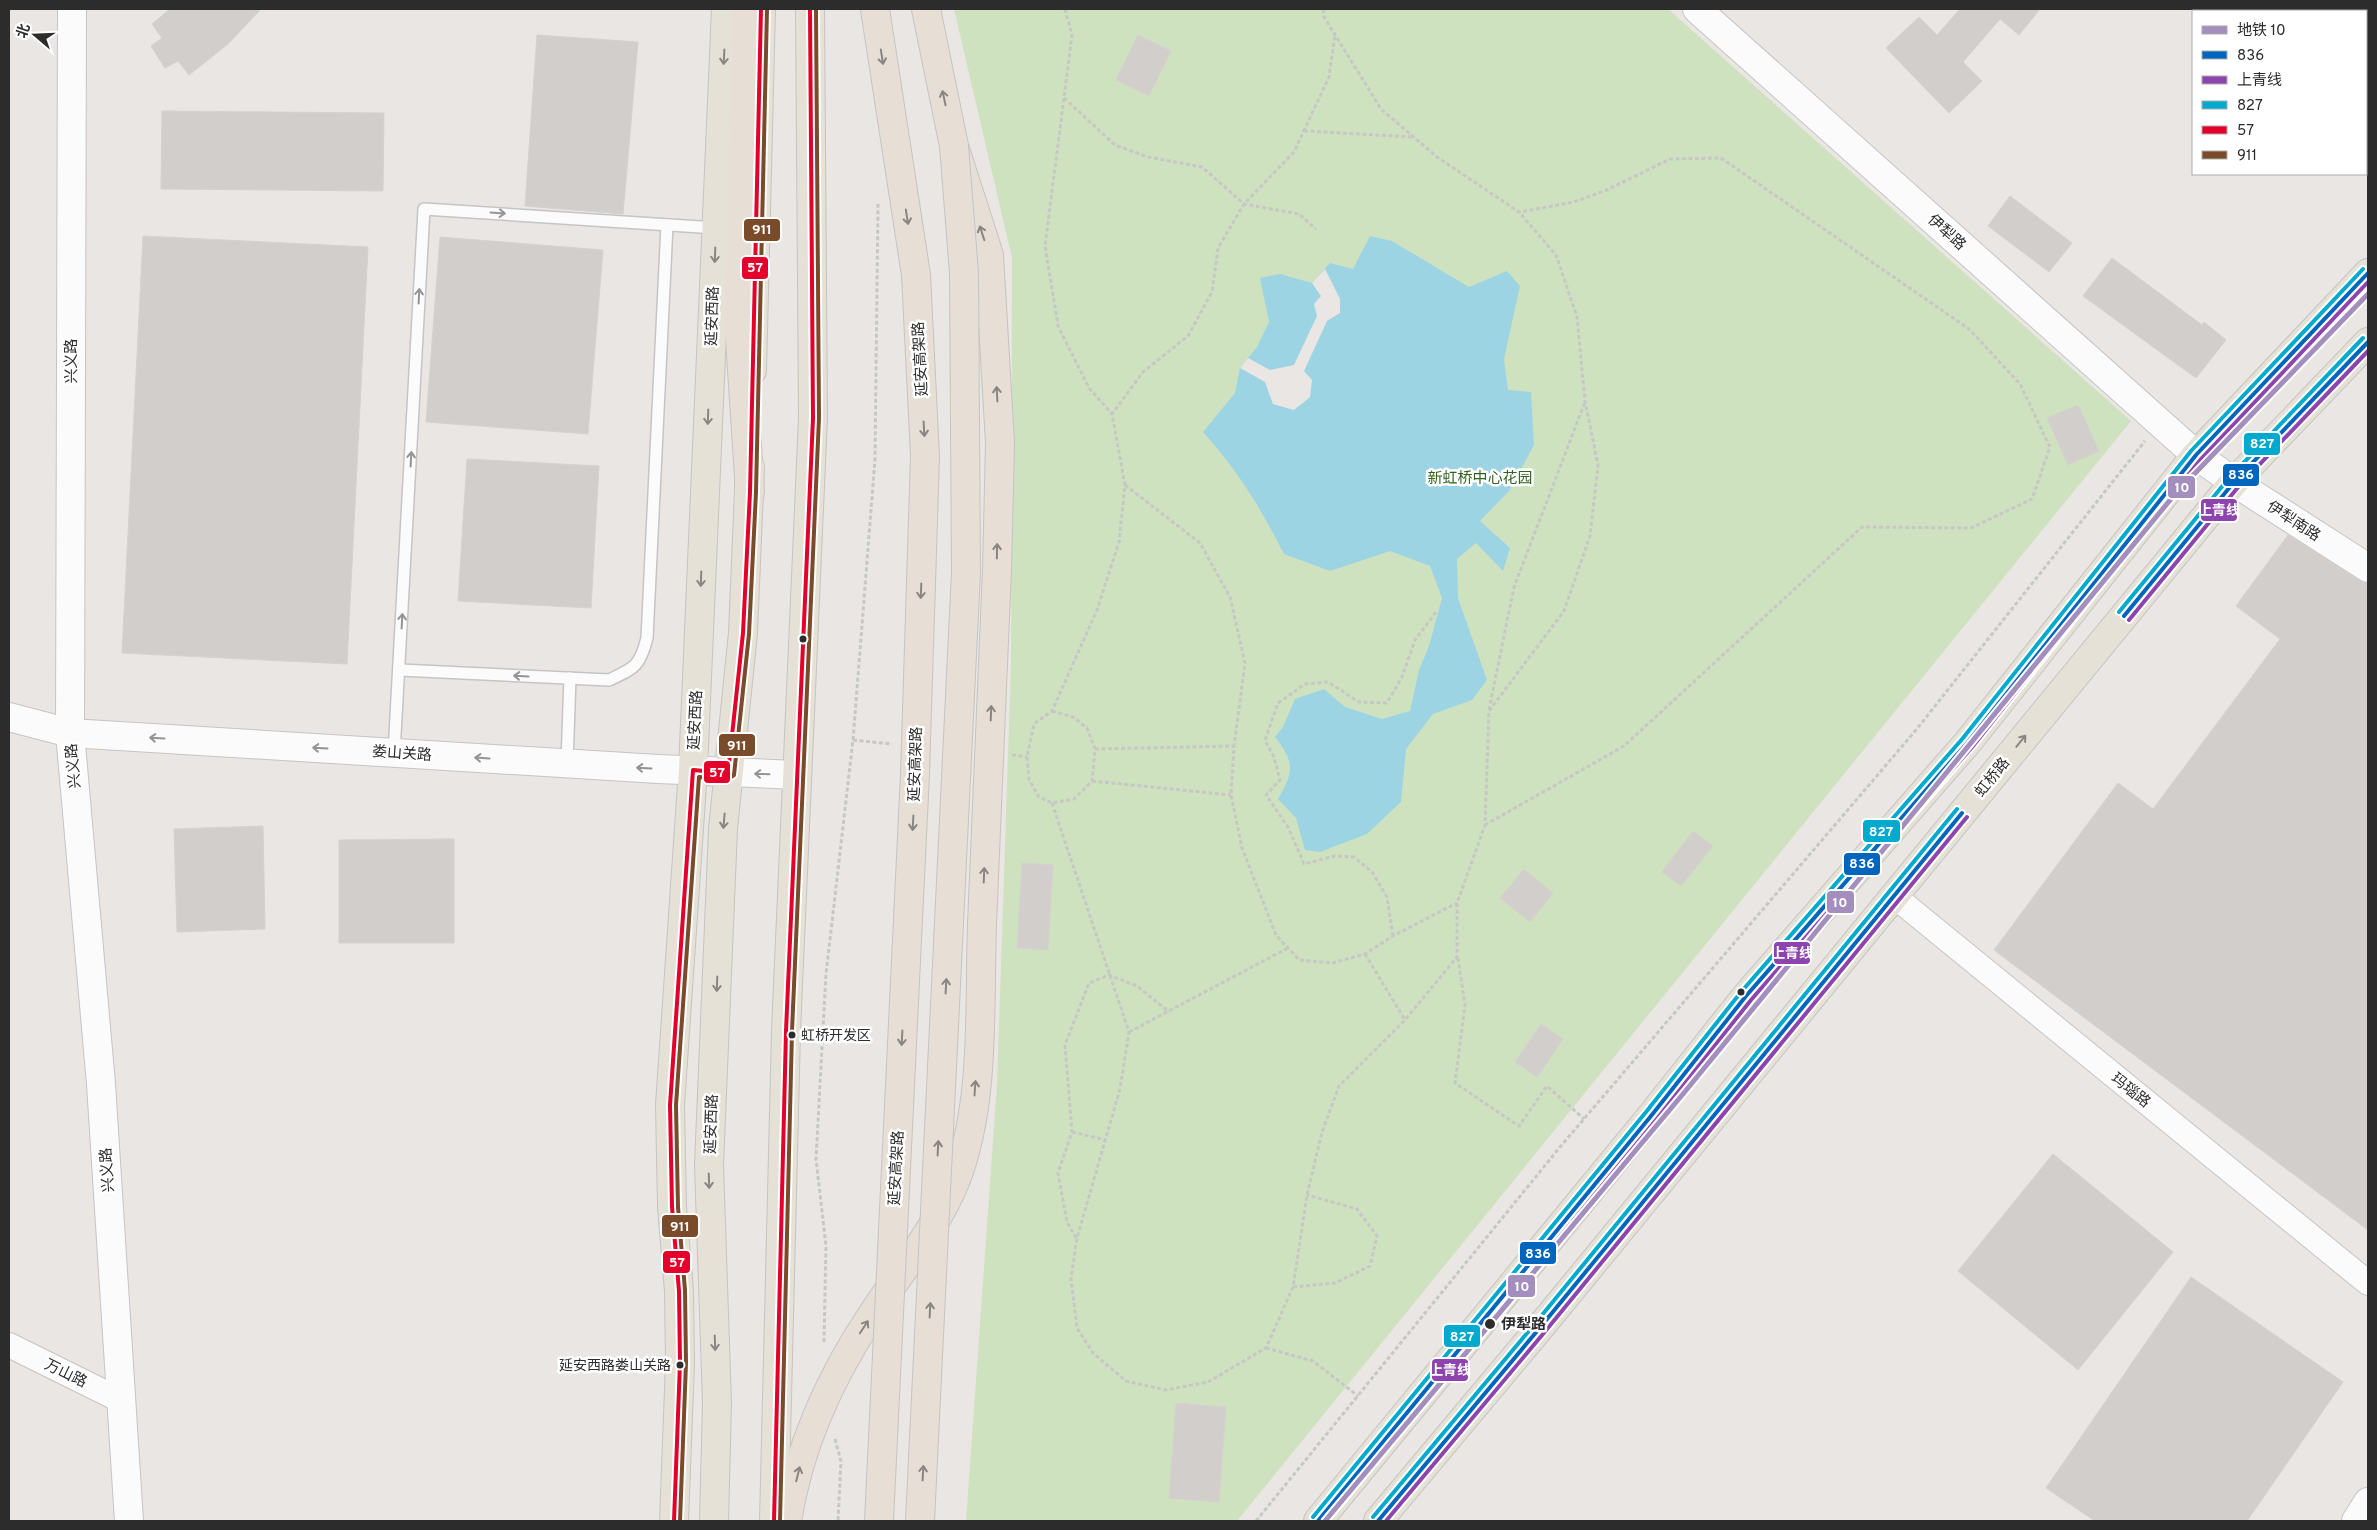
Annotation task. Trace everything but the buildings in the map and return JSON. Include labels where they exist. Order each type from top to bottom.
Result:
[{"type":"highway","points":[[747,9],[739,324],[750,492]]},
{"type":"highway","name":"延安高架路","points":[[874,9],[916,275],[925,456],[915,774],[879,1521]]},
{"type":"highway","points":[[787,1521],[804,1451],[823,1397],[848,1351],[928,1232],[954,1184],[966,1151],[974,1106],[997,570],[1000,443],[990,255],[954,146],[926,9]]},
{"type":"highway","points":[[920,1521],[966,572],[964,273],[954,146]]},
{"type":"main road","name":"延安西路","points":[[674,1521],[680,1336],[679,1291],[672,1207],[670,1105],[693,770],[726,9]]},
{"type":"main road","name":"延安西路","points":[[714,1521],[717,1403],[709,1165],[723,830],[743,633],[750,492],[761,9]]},
{"type":"main road","points":[[774,1521],[786,1031],[813,418],[810,9]]},
{"type":"main road","points":[[1318,1521],[1651,1116],[1746,996],[1968,742],[2196,455],[2368,273]]},
{"type":"main road","name":"虹桥路","points":[[1378,1521],[1538,1330],[2234,482],[2368,342]]},
{"type":"street","name":"兴义路","points":[[72,9],[70,733],[101,1084],[129,1521]]},
{"type":"street","name":"伊犁路","points":[[1697,9],[2196,455]]},
{"type":"street","name":"伊犁南路","points":[[2196,455],[2234,482],[2368,568]]},
{"type":"street","name":"娄山关路","points":[[9,717],[70,733],[728,773],[797,775]]},
{"type":"street","name":"玛瑙路","points":[[1894,896],[2368,1283]]},
{"type":"street","name":"万山路","points":[[9,1345],[122,1401]]},
{"type":"street","points":[[2356,1521],[2368,1502]]},
{"type":"lane","points":[[394,753],[424,209],[716,228]]},
{"type":"lane","points":[[400,670],[609,680],[627,672],[641,660],[647,638],[666,224]]},
{"type":"lane","points":[[567,763],[570,678]]},
{"type":"path","points":[[1052,711],[1073,717],[1087,728],[1096,749],[1092,781],[1074,799],[1052,803],[1039,797],[1029,780],[1027,757],[1034,724],[1052,711],[1096,610],[1119,542],[1125,485],[1112,414],[1089,388],[1058,326],[1045,246],[1072,35],[1065,9]]},
{"type":"path","points":[[1323,9],[1324,17],[1381,109],[1437,158],[1519,212],[1556,255],[1577,316],[1585,400],[1598,465],[1590,536],[1564,611],[1489,711]]},
{"type":"path","points":[[1112,414],[1143,372],[1188,336],[1212,292],[1218,248],[1244,204],[1294,152],[1329,77],[1335,35]]},
{"type":"path","points":[[1064,98],[1114,145],[1148,157],[1202,167],[1244,204],[1299,214],[1316,229]]},
{"type":"path","points":[[1304,131],[1413,137]]},
{"type":"path","points":[[1485,825],[1624,746],[1862,527],[1971,528],[2032,499],[2050,447],[2020,384],[1969,329],[1721,158],[1670,159],[1607,190],[1574,202],[1519,212]]},
{"type":"path","points":[[824,1350],[826,1246],[816,1159],[826,974],[853,740],[875,459],[878,197]]},
{"type":"path","points":[[1584,1119],[1547,1086],[1519,1126],[1455,1083],[1465,1005],[1457,957],[1457,903],[1485,825],[1489,711],[1514,587],[1557,478],[1585,400]]},
{"type":"path","points":[[1256,1521],[1584,1119],[1916,730],[2160,422]]},
{"type":"path","points":[[1125,485],[1200,543],[1230,597],[1245,663],[1234,746],[1232,795],[1242,848],[1276,934],[1299,960],[1332,963],[1365,954],[1392,936],[1457,903]]},
{"type":"path","points":[[1392,936],[1387,897],[1372,872],[1354,857],[1335,856],[1304,864],[1288,827],[1266,795],[1280,780],[1274,757],[1265,740],[1278,703],[1305,684],[1328,682],[1359,702],[1387,703],[1402,677],[1415,640],[1436,612]]},
{"type":"path","points":[[1096,749],[1234,746]]},
{"type":"path","points":[[1092,781],[1232,795]]},
{"type":"path","points":[[1052,803],[1129,1032],[1120,1089],[1077,1238],[1071,1279],[1077,1328],[1093,1353],[1126,1380],[1166,1390],[1208,1382],[1266,1348],[1293,1288],[1307,1195],[1322,1132],[1339,1086],[1405,1020],[1457,957]]},
{"type":"path","points":[[1129,1032],[1288,948]]},
{"type":"path","points":[[1365,954],[1405,1020]]},
{"type":"path","points":[[1077,1238],[1067,1222],[1058,1173],[1072,1132],[1065,1045],[1089,983],[1109,975],[1137,986],[1169,1012]]},
{"type":"path","points":[[1072,1132],[1106,1140]]},
{"type":"path","points":[[1293,1288],[1335,1283],[1370,1266],[1377,1236],[1357,1209],[1307,1195]]},
{"type":"path","points":[[1266,1348],[1313,1361],[1358,1396]]},
{"type":"path","points":[[834,1433],[841,1461],[838,1521]]},
{"type":"green space","name":"新虹桥中心花园","points":[[954,9],[1668,9],[2131,421],[1237,1521],[966,1521],[997,1084],[1011,664],[1012,258]]},
{"type":"water","points":[[1370,236],[1392,241],[1469,287],[1507,271],[1520,286],[1504,359],[1508,390],[1531,392],[1534,445],[1509,491],[1480,521],[1510,548],[1503,571],[1476,543],[1457,559],[1458,598],[1487,680],[1472,700],[1433,714],[1406,749],[1401,802],[1367,834],[1320,852],[1305,850],[1296,818],[1278,799],[1287,781],[1290,767],[1282,746],[1275,737],[1283,727],[1295,699],[1324,689],[1345,707],[1382,719],[1410,711],[1419,670],[1429,646],[1442,598],[1430,566],[1390,551],[1330,571],[1284,554],[1248,490],[1203,432],[1235,393],[1240,368],[1257,347],[1269,322],[1260,278],[1280,274],[1312,283],[1330,263],[1353,269]]},
{"type":"pier","points":[[1325,269],[1340,299],[1340,313],[1327,321],[1304,371],[1312,380],[1310,397],[1294,410],[1273,404],[1265,382],[1240,368],[1248,358],[1270,370],[1294,365],[1317,316],[1314,304],[1321,296],[1312,283]]},
{"type":"metro line","name":"10","points":[[1325,1521],[1683,1094],[2175,494],[2368,294]]},
{"type":"transit line","name":"57","points":[[674,1521],[680,1363],[679,1291],[672,1207],[670,1105],[693,770],[728,773],[743,633],[750,492],[761,9]]},
{"type":"transit line","name":"911","points":[[680,1521],[686,1363],[685,1290],[678,1207],[676,1105],[699,777],[728,779],[734,775],[749,634],[756,492],[767,9]]},
{"type":"transit line","name":"57","points":[[774,1521],[786,1031],[813,418],[810,9]]},
{"type":"transit line","name":"911","points":[[780,1521],[792,1031],[819,418],[816,9]]},
{"type":"transit line","name":"827","points":[[1313,1517],[1646,1112],[1741,992],[1963,738],[2191,451],[2363,269]]},
{"type":"transit line","name":"836","points":[[1318,1521],[1651,1116],[1746,996],[1968,742],[2196,455],[2368,273]]},
{"type":"transit line","name":"上青线","points":[[1326,1521],[1656,1120],[1751,1000],[1973,746],[2201,459],[2368,282]]},
{"type":"transit line","name":"827","points":[[2119,612],[2229,478],[2363,338]]},
{"type":"transit line","name":"836","points":[[2124,616],[2234,482],[2368,342]]},
{"type":"transit line","name":"上青线","points":[[2129,620],[2239,486],[2368,351]]},
{"type":"transit line","name":"827","points":[[1373,1517],[1533,1326],[1957,809]]},
{"type":"transit line","name":"836","points":[[1378,1521],[1538,1330],[1962,813]]},
{"type":"transit line","name":"上青线","points":[[1386,1521],[1543,1334],[1967,817]]},
{"type":"place","name":"虹桥开发区","points":[[792,1035]]},
{"type":"place","name":"伊犁路","points":[[1490,1324]]},
{"type":"place","name":"延安西路娄山关路","points":[[680,1365]]}]
